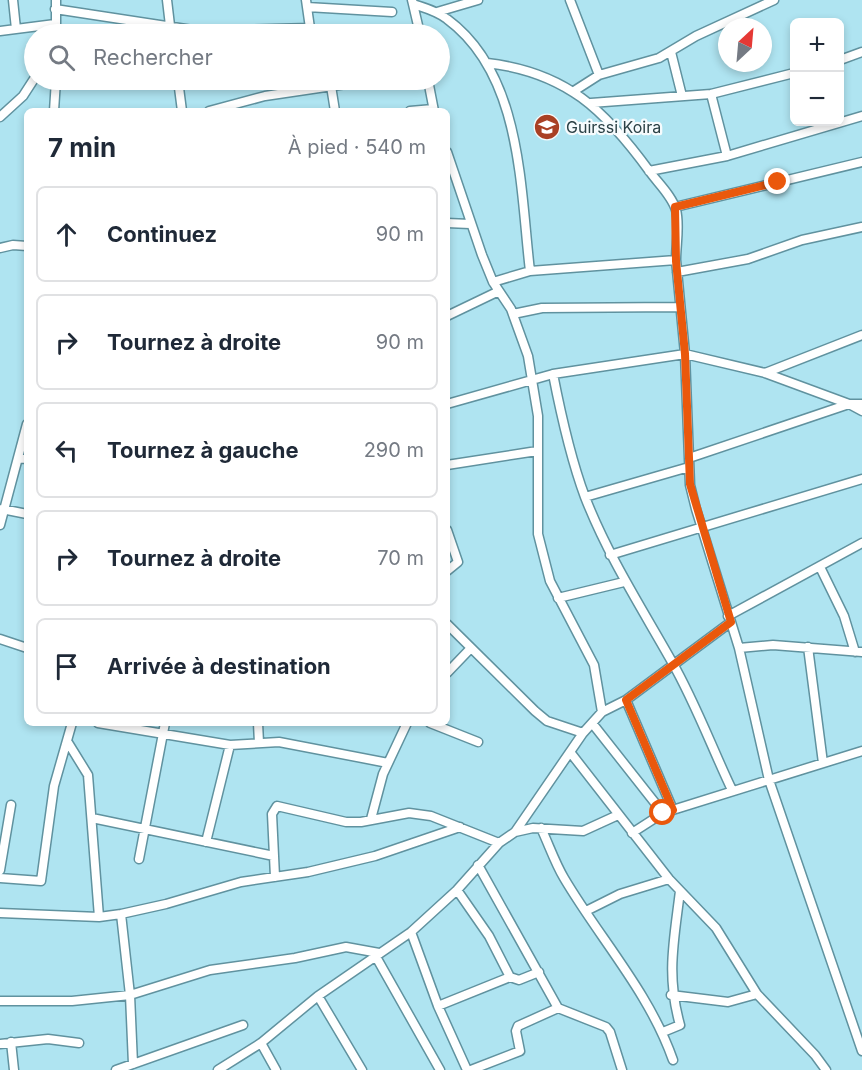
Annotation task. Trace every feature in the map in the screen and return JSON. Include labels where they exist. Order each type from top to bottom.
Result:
[{"type":"street","points":[[13,0],[16,29]]},
{"type":"street","points":[[167,0],[170,24]]},
{"type":"street","points":[[437,12],[478,0]]},
{"type":"street","points":[[570,0],[599,75]]},
{"type":"street","points":[[574,91],[599,75],[645,63],[671,52],[696,36],[774,0]]},
{"type":"street","points":[[413,2],[437,12],[457,28],[487,63],[503,102],[513,140],[530,271]]},
{"type":"street","points":[[413,2],[418,24]]},
{"type":"street","points":[[310,24],[307,4],[392,12]]},
{"type":"street","points":[[55,24],[56,5],[140,24]]},
{"type":"street","points":[[0,31],[24,28]]},
{"type":"street","points":[[671,52],[681,96]]},
{"type":"street","points":[[844,59],[862,52]]},
{"type":"street","points":[[487,63],[516,68],[574,91],[591,104],[649,171],[675,207],[676,261],[685,354],[690,484],[739,648],[769,780],[862,1051]]},
{"type":"street","points":[[591,104],[711,94],[790,74]]},
{"type":"street","points":[[0,117],[27,90]]},
{"type":"street","points":[[54,108],[55,90]]},
{"type":"street","points":[[179,90],[182,108]]},
{"type":"street","points":[[220,108],[295,90]]},
{"type":"street","points":[[327,90],[334,108]]},
{"type":"street","points":[[430,90],[434,108]]},
{"type":"street","points":[[711,94],[727,156]]},
{"type":"street","points":[[649,171],[727,156],[862,116]]},
{"type":"street","points":[[450,161],[470,224],[493,282],[513,314],[528,356],[538,416],[538,534],[550,581],[594,666],[602,712]]},
{"type":"street","points":[[675,207],[862,162]]},
{"type":"street","points":[[450,223],[470,224]]},
{"type":"street","points":[[677,272],[748,259],[802,240],[862,226]]},
{"type":"street","points":[[0,248],[24,246]]},
{"type":"street","points":[[493,282],[530,271],[676,261]]},
{"type":"street","points":[[450,315],[499,291]]},
{"type":"street","points":[[513,314],[542,308],[680,307]]},
{"type":"street","points":[[765,373],[862,335]]},
{"type":"street","points":[[450,403],[553,374],[685,354],[765,373],[862,411]]},
{"type":"street","points":[[553,374],[565,432],[585,496],[610,555],[673,664],[732,790]]},
{"type":"street","points":[[585,496],[689,463],[849,404],[862,404]]},
{"type":"street","points":[[450,465],[537,451]]},
{"type":"street","points":[[0,525],[2,509],[22,458]]},
{"type":"street","points":[[610,555],[862,479]]},
{"type":"street","points":[[2,509],[24,513]]},
{"type":"street","points":[[450,539],[458,562],[450,569]]},
{"type":"street","points":[[218,1070],[261,1043],[318,996],[411,932],[457,890],[499,843],[515,832],[570,752],[602,712],[626,700],[730,619],[862,543]]},
{"type":"street","points":[[739,648],[773,645],[859,652],[820,567]]},
{"type":"street","points":[[558,598],[624,582]]},
{"type":"street","points":[[450,627],[547,721],[584,733]]},
{"type":"street","points":[[0,639],[24,647]]},
{"type":"street","points":[[808,648],[823,763]]},
{"type":"street","points":[[450,670],[470,649]]},
{"type":"street","points":[[626,700],[673,810]]},
{"type":"street","points":[[592,723],[663,813]]},
{"type":"street","points":[[0,878],[41,881],[54,786],[71,726]]},
{"type":"street","points":[[118,726],[230,745],[279,742],[388,763]]},
{"type":"street","points":[[139,859],[147,828],[165,726]]},
{"type":"street","points":[[258,726],[259,743]]},
{"type":"street","points":[[371,819],[388,763],[406,726]]},
{"type":"street","points":[[438,726],[478,742]]},
{"type":"street","points":[[67,741],[88,775],[99,917]]},
{"type":"street","points":[[206,842],[230,745]]},
{"type":"street","points":[[632,832],[663,813],[862,751]]},
{"type":"street","points":[[570,752],[669,879],[716,928],[757,994],[815,1055],[826,1070]]},
{"type":"street","points":[[0,870],[10,805]]},
{"type":"street","points":[[275,877],[272,814],[277,806],[346,822],[409,813],[431,816],[499,843]]},
{"type":"street","points":[[515,832],[541,828],[583,831],[618,816]]},
{"type":"street","points":[[92,818],[274,856]]},
{"type":"street","points":[[0,913],[99,917],[121,914],[166,904],[242,882],[375,856],[460,827]]},
{"type":"street","points":[[541,828],[562,876],[663,1032],[673,1059]]},
{"type":"street","points":[[477,865],[558,1008],[606,1027],[610,1032],[622,1070]]},
{"type":"street","points":[[586,911],[620,894],[669,879]]},
{"type":"street","points":[[457,890],[489,936],[510,977]]},
{"type":"street","points":[[663,1032],[680,1024],[671,995],[671,974],[680,891]]},
{"type":"street","points":[[121,914],[130,995],[133,1064]]},
{"type":"street","points":[[411,932],[438,1006],[469,1070],[520,1051],[518,1026],[558,1008]]},
{"type":"street","points":[[0,1001],[72,1001],[130,995],[210,970],[295,958],[346,947],[377,954],[440,1070]]},
{"type":"street","points":[[438,1006],[510,977],[519,980],[539,972]]},
{"type":"street","points":[[671,995],[728,1002],[757,994]]},
{"type":"street","points":[[318,996],[362,1070]]},
{"type":"street","points":[[116,1070],[243,1025]]},
{"type":"street","points":[[0,1044],[48,1040],[79,1043]]},
{"type":"street","points":[[11,1042],[14,1070]]},
{"type":"street","points":[[261,1043],[276,1070]]},
{"type":"place","name":"Guirssi Koira","points":[[547,127]]},
{"type":"route","points":[[663,813],[673,810],[626,700],[731,622],[690,484],[685,354],[676,261],[677,213],[675,207],[778,182]]}]
